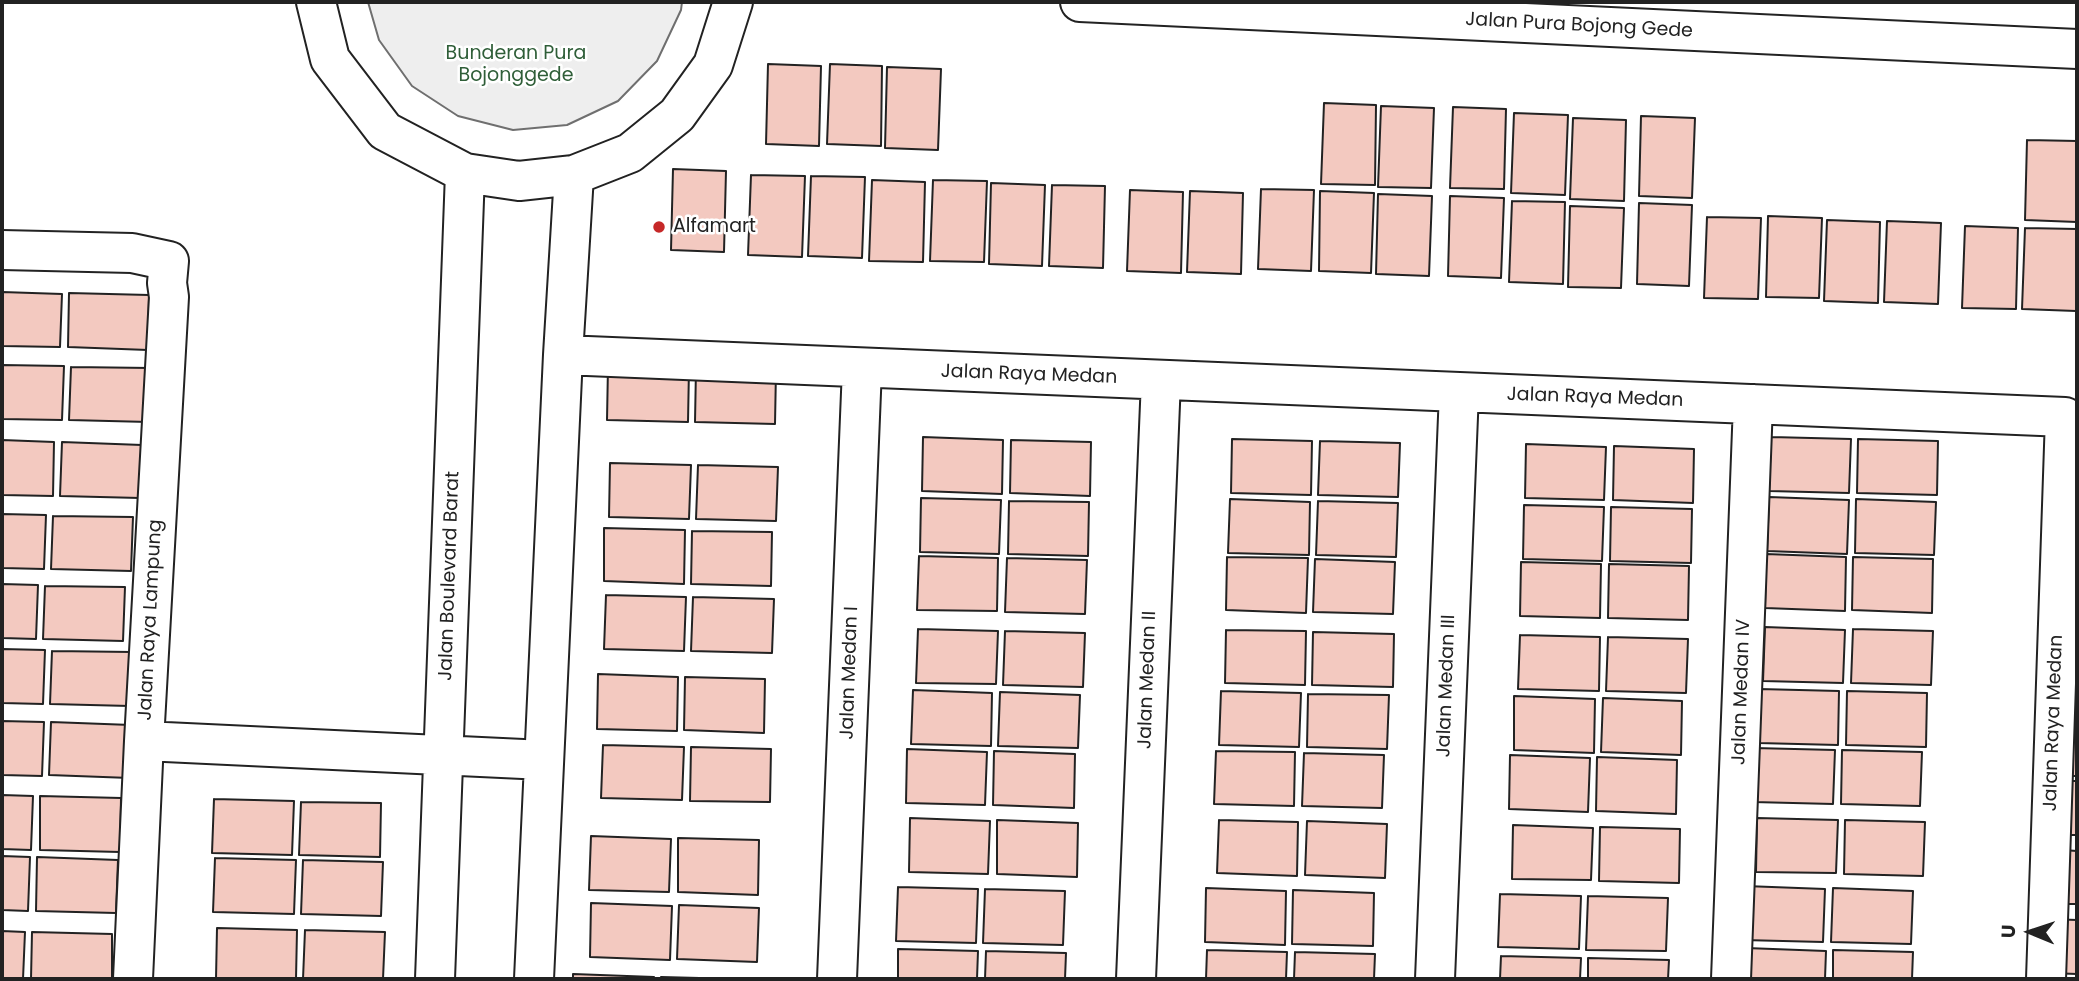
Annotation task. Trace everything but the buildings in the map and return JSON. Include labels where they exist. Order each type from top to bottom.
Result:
[{"type":"street","points":[[316,2],[330,59],[385,131],[466,173],[519,181],[574,175],[630,152],[677,115],[713,65],[743,4]]},
{"type":"street","name":"Jalan Pura Bojong Gede","points":[[1080,2],[2077,50]]},
{"type":"street","name":"Jalan Boulevard Barat","points":[[435,979],[466,173]]},
{"type":"street","points":[[534,979],[574,175]]},
{"type":"street","name":"Jalan Raya Lampung","points":[[2,250],[132,253],[169,261],[133,979]]},
{"type":"street","name":"Jalan Raya Medan","points":[[563,355],[2071,417],[2046,979]]},
{"type":"street","name":"Jalan Medan I","points":[[837,979],[862,368]]},
{"type":"street","name":"Jalan Medan II","points":[[1136,979],[1161,380]]},
{"type":"street","name":"Jalan Medan III","points":[[1435,979],[1460,392]]},
{"type":"street","name":"Jalan Medan IV","points":[[1731,979],[1753,404]]},
{"type":"street","points":[[144,741],[544,760]]},
{"type":"green space","name":"Bunderan Pura Bojonggede","points":[[368,2],[682,2],[681,10],[657,61],[618,101],[567,125],[513,130],[458,116],[412,86],[379,40]]},
{"type":"place","name":"Alfamart","points":[[659,227]]}]
